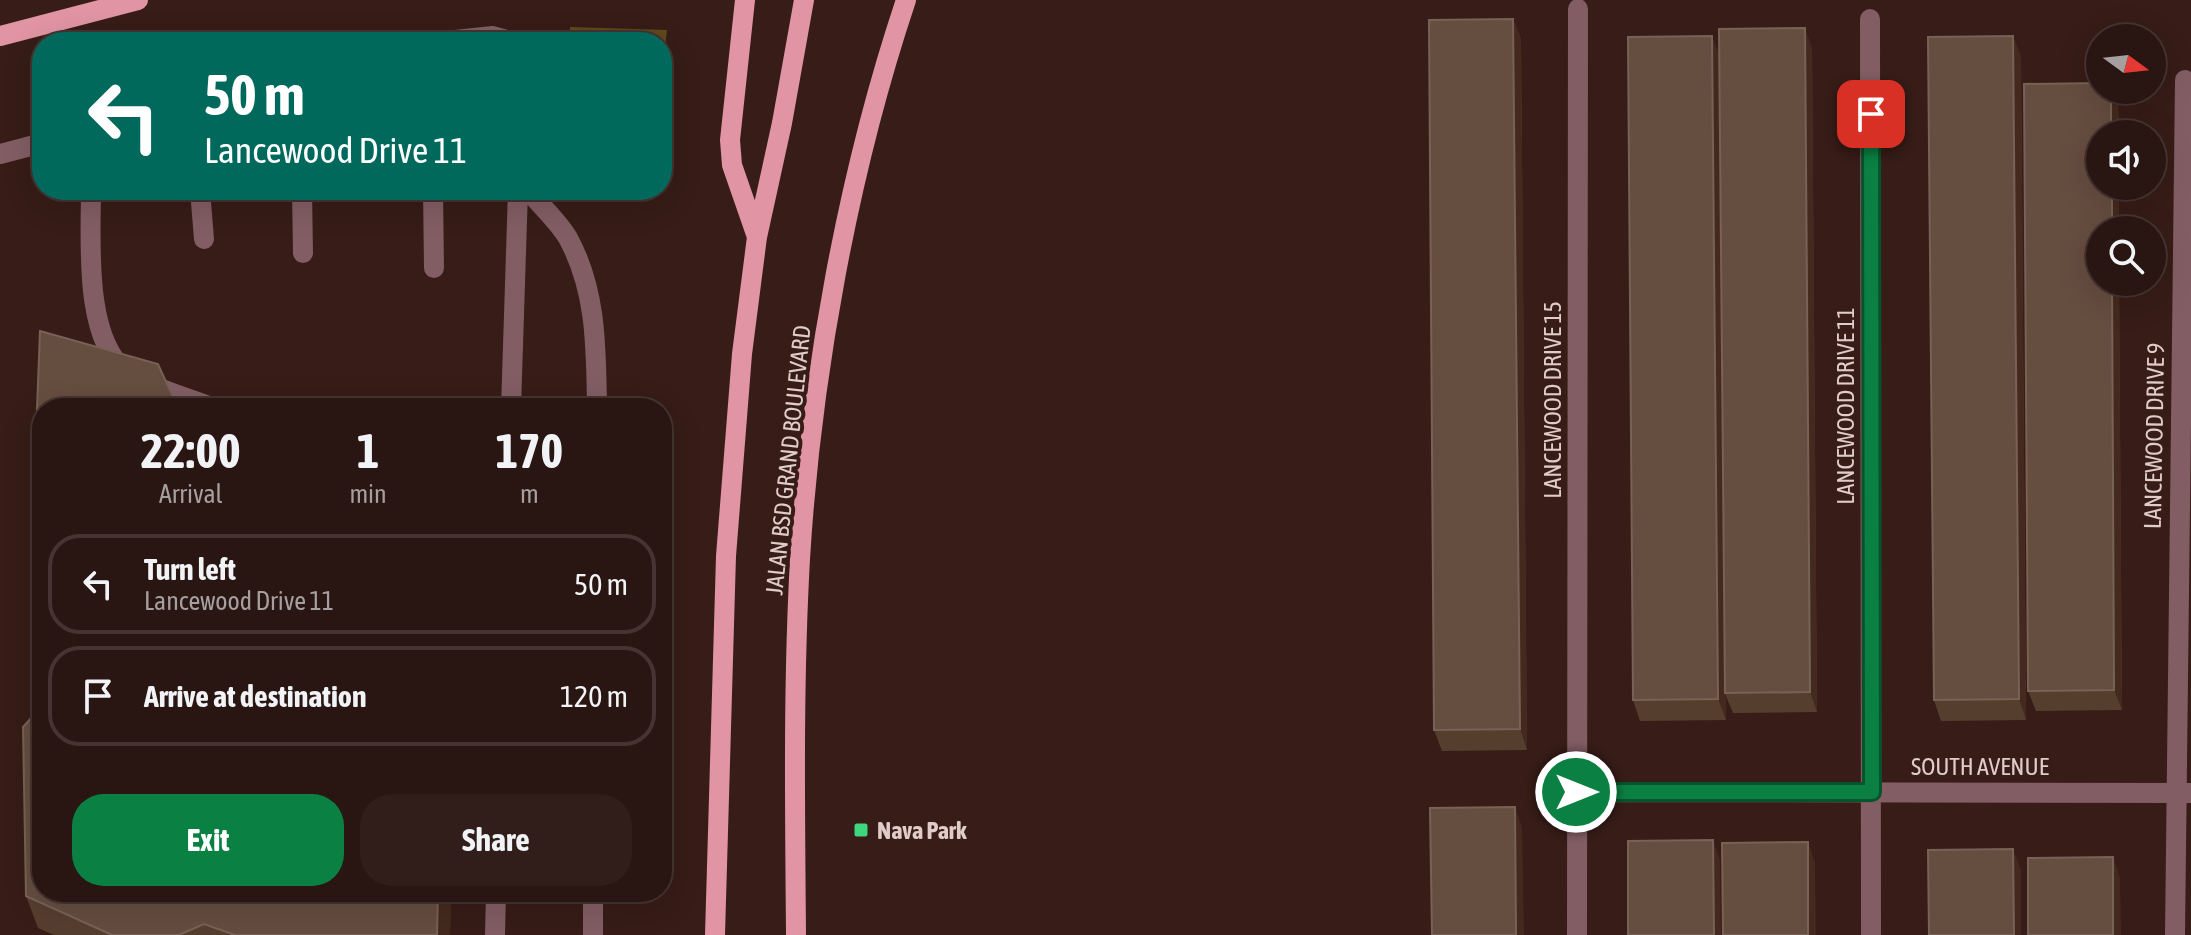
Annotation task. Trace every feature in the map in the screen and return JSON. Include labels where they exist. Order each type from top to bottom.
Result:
[{"type":"main road","points":[[0,36],[138,0]]},
{"type":"main road","points":[[745,0],[730,140],[732,165],[757,237]]},
{"type":"main road","name":"JALAN BSD GRAND BOULEVARD","points":[[715,935],[726,556],[742,354],[757,237],[804,0]]},
{"type":"main road","name":"JALAN BSD GRAND BOULEVARD","points":[[796,935],[796,697],[805,502],[828,324],[845,232],[891,44],[906,0]]},
{"type":"street","name":"LANCEWOOD DRIVE 15","points":[[1577,935],[1578,9]]},
{"type":"street","name":"LANCEWOOD DRIVE 11","points":[[1870,19],[1871,935]]},
{"type":"street","name":"LANCEWOOD DRIVE 9","points":[[2175,935],[2183,793],[2185,80]]},
{"type":"street","points":[[0,154],[32,146]]},
{"type":"street","points":[[91,200],[91,287],[103,338],[127,373],[189,398]]},
{"type":"street","points":[[201,200],[204,239]]},
{"type":"street","points":[[302,200],[303,253]]},
{"type":"street","points":[[433,200],[434,268]]},
{"type":"street","points":[[511,398],[518,200]]},
{"type":"street","points":[[536,200],[567,236],[583,275],[596,327],[597,398]]},
{"type":"street","name":"SOUTH AVENUE","points":[[1576,792],[2183,793]]},
{"type":"street","points":[[495,935],[496,902]]},
{"type":"street","points":[[593,902],[593,935]]},
{"type":"shaded area","points":[[570,27],[667,30],[667,32],[570,32]]},
{"type":"building","points":[[1513,19],[1520,729],[1434,730],[1429,20]]},
{"type":"building","points":[[1805,28],[1810,692],[1725,693],[1719,29]]},
{"type":"building","points":[[1712,36],[1718,699],[1633,700],[1628,37]]},
{"type":"building","points":[[2013,36],[2019,699],[1934,700],[1928,37]]},
{"type":"building","points":[[2086,83],[2086,104],[2111,104],[2111,120],[2086,120],[2086,200],[2112,200],[2112,216],[2086,216],[2086,296],[2112,296],[2114,690],[2028,691],[2024,84]]},
{"type":"building","points":[[40,331],[158,364],[173,398],[37,398]]},
{"type":"building","points":[[32,717],[32,899],[26,896],[23,727]]},
{"type":"building","points":[[1515,807],[1516,935],[1432,935],[1430,808]]},
{"type":"building","points":[[1713,840],[1714,935],[1628,935],[1628,841]]},
{"type":"building","points":[[1808,842],[1808,935],[1723,935],[1722,843]]},
{"type":"building","points":[[2013,849],[2014,935],[1929,935],[1928,850]]},
{"type":"building","points":[[2113,857],[2113,935],[2028,935],[2028,858]]},
{"type":"building","points":[[39,902],[438,902],[437,935],[235,935],[204,924],[179,935],[112,935]]},
{"type":"place","name":"Nava Park","points":[[861,830]]},
{"type":"route","points":[[1576,792],[1872,792],[1871,114]]}]
